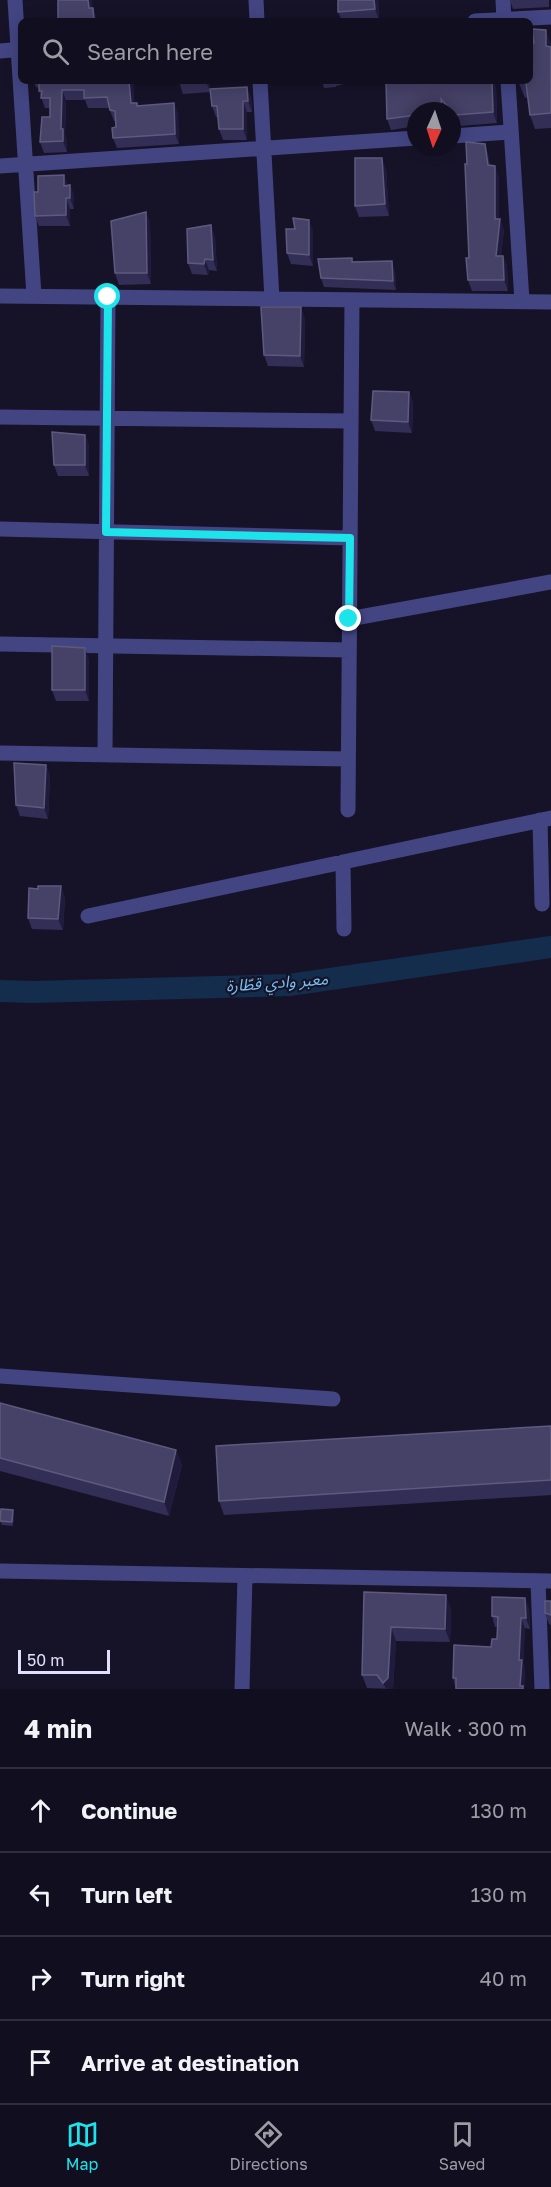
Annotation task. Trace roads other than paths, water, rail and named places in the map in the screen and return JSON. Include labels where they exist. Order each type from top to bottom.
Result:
[{"type":"street","points":[[15,0],[18,37]]},
{"type":"street","points":[[256,0],[257,18]]},
{"type":"street","points":[[503,0],[504,18]]},
{"type":"street","points":[[533,18],[551,17]]},
{"type":"street","points":[[0,51],[18,49]]},
{"type":"street","points":[[21,84],[34,296]]},
{"type":"street","points":[[260,84],[272,299]]},
{"type":"street","points":[[508,84],[522,301]]},
{"type":"street","points":[[461,135],[510,132]]},
{"type":"street","points":[[0,166],[407,139]]},
{"type":"street","points":[[0,296],[551,302]]},
{"type":"street","points":[[105,755],[108,297]]},
{"type":"street","points":[[348,810],[352,300]]},
{"type":"street","points":[[0,417],[351,421]]},
{"type":"street","points":[[0,529],[350,538]]},
{"type":"street","points":[[349,619],[551,582]]},
{"type":"street","points":[[0,644],[349,650]]},
{"type":"street","points":[[0,753],[348,759]]},
{"type":"street","points":[[88,916],[545,819],[542,904]]},
{"type":"street","points":[[343,862],[344,929]]},
{"type":"street","points":[[0,1376],[333,1399]]},
{"type":"street","points":[[0,1572],[545,1581],[542,1689]]},
{"type":"street","points":[[242,1689],[244,1576]]},
{"type":"waterway","name":"معبر وادي قطّارة","points":[[0,991],[289,985],[551,947]]}]
